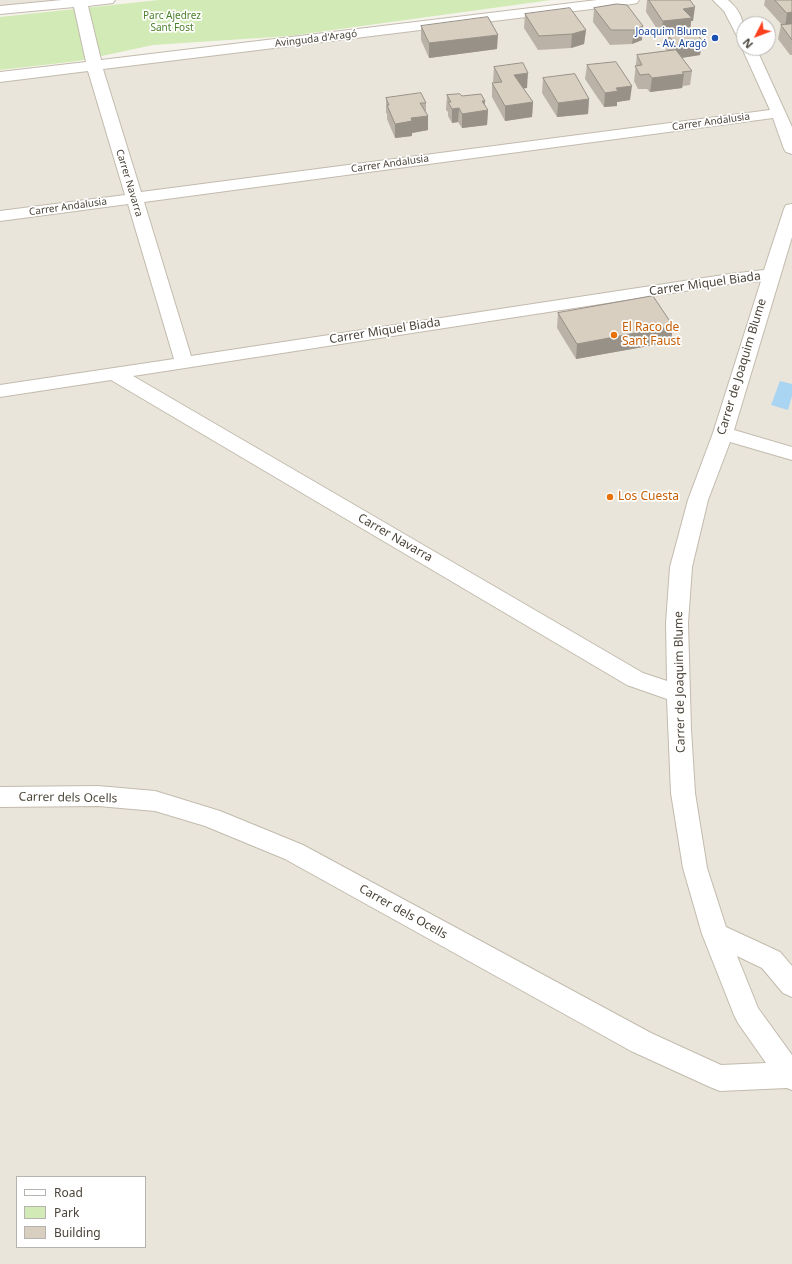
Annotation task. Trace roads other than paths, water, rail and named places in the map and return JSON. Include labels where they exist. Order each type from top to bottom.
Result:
[{"type":"street","points":[[0,10],[108,0]]},
{"type":"street","name":"Avinguda d'Aragó","points":[[0,77],[632,0]]},
{"type":"street","points":[[720,0],[730,9],[736,21]]},
{"type":"street","name":"Carrer Navarra","points":[[80,3],[94,66],[184,362]]},
{"type":"street","points":[[753,56],[779,113],[792,148]]},
{"type":"street","name":"Carrer Andalusia","points":[[0,216],[779,113]]},
{"type":"street","name":"Carrer de Joaquim Blume","points":[[791,1076],[746,1015],[715,934],[696,868],[683,793],[679,729],[676,623],[681,567],[698,500],[723,433],[770,275],[792,209]]},
{"type":"street","name":"Carrer Miquel Biada","points":[[0,391],[730,279],[770,275]]},
{"type":"street","name":"Carrer Navarra","points":[[115,374],[635,679],[679,694]]},
{"type":"street","points":[[723,433],[792,454]]},
{"type":"street","name":"Carrer dels Ocells","points":[[0,797],[98,796],[155,801],[212,818],[294,852],[641,1042],[720,1078],[791,1076]]},
{"type":"street","points":[[715,934],[771,960],[792,985]]},
{"type":"water","points":[[780,381],[792,384],[792,396],[788,410],[771,405]]},
{"type":"place","name":"Joaquim Blume - Av. Aragó","points":[[715,38]]},
{"type":"place","name":"El Raco de Sant Faust","points":[[614,335]]},
{"type":"place","name":"Los Cuesta","points":[[610,497]]},
{"type":"park label","name":"Parc Ajedrez Sant Fost","points":[[172,22]]}]
